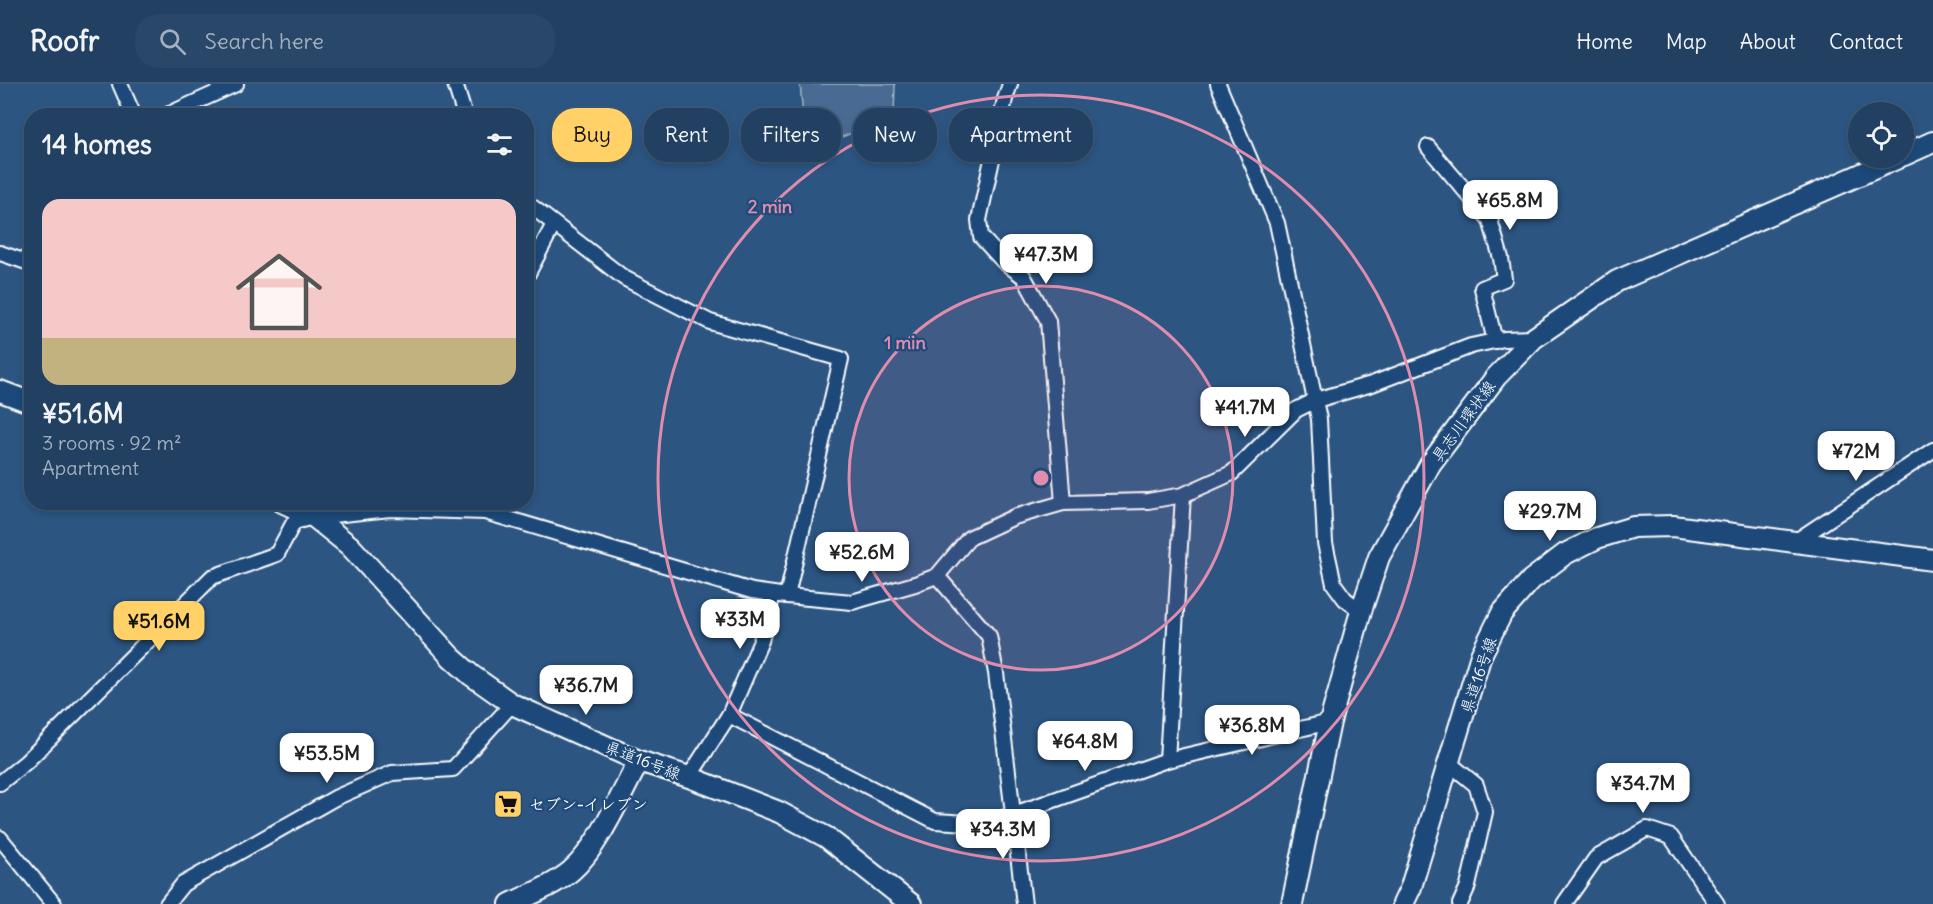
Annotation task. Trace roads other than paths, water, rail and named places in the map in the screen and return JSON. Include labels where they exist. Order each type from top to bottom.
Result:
[{"type":"main road","points":[[1914,151],[1933,142]]},
{"type":"main road","name":"具志川環状線","points":[[1292,904],[1330,722],[1361,611],[1379,557],[1431,463],[1496,377],[1534,338],[1617,281],[1875,168]]},
{"type":"main road","points":[[0,391],[24,400]]},
{"type":"main road","name":"県道16号線","points":[[311,510],[350,546],[451,657],[471,675],[512,704],[639,761],[689,777],[779,812],[826,837],[911,904]]},
{"type":"main road","name":"県道16号線","points":[[1403,904],[1412,887],[1482,655],[1502,613],[1531,580],[1565,554],[1597,538],[1632,527],[1673,526],[1933,560]]},
{"type":"main road","points":[[510,904],[552,884],[571,871],[584,857],[608,819],[639,761]]},
{"type":"street","points":[[120,84],[130,108]]},
{"type":"street","points":[[183,108],[236,84]]},
{"type":"street","points":[[455,84],[462,108]]},
{"type":"street","points":[[1010,84],[979,220],[981,237],[1003,261],[1024,277],[1048,321],[1063,503]]},
{"type":"street","points":[[1218,84],[1276,223],[1319,419],[1325,543],[1334,584],[1345,599],[1361,611]]},
{"type":"street","points":[[1428,147],[1490,220],[1501,258],[1503,279],[1482,288],[1495,341]]},
{"type":"street","points":[[534,208],[624,278],[710,322],[841,359],[780,595],[729,715],[689,777]]},
{"type":"street","points":[[534,262],[554,224]]},
{"type":"street","points":[[0,253],[24,261]]},
{"type":"street","points":[[458,510],[485,512],[752,591],[852,602],[937,576],[969,538],[1014,517],[1063,503],[1148,501],[1182,495],[1232,473],[1296,410],[1316,400],[1372,384],[1472,346],[1504,339],[1534,338]]},
{"type":"street","points":[[1796,541],[1933,450]]},
{"type":"street","points":[[1167,760],[1182,495]]},
{"type":"street","points":[[0,783],[26,762],[212,577],[277,554],[294,522],[311,510]]},
{"type":"street","points":[[937,576],[989,636],[996,673],[1024,904]]},
{"type":"street","points":[[167,904],[183,884],[335,798],[392,773],[453,770],[512,704]]},
{"type":"street","points":[[729,715],[935,821],[986,824],[1167,760],[1330,722]]},
{"type":"street","points":[[1449,763],[1476,785],[1485,812],[1468,886],[1460,904]]},
{"type":"street","points":[[1564,904],[1596,858],[1647,829],[1671,837],[1717,904]]},
{"type":"street","points":[[0,838],[54,904]]},
{"type":"place","name":"セブン-イレブン","points":[[508,804]]}]
